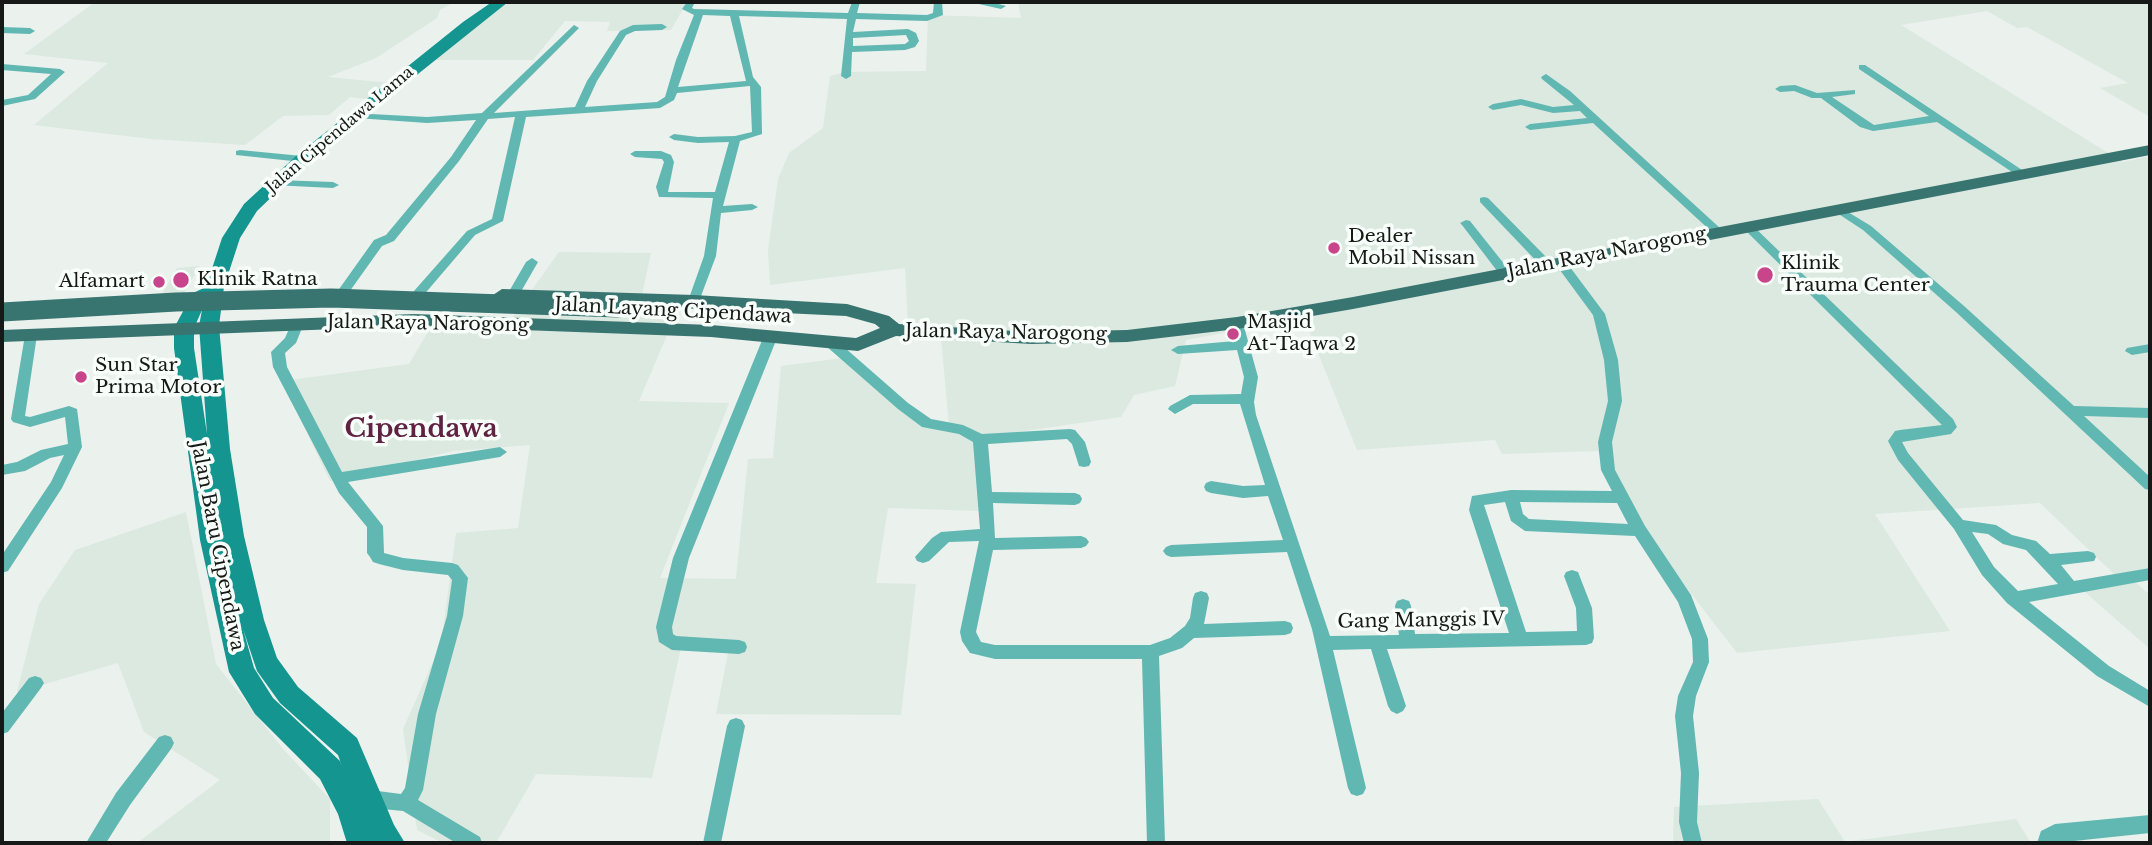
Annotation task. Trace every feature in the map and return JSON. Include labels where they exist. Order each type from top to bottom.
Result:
[{"type":"main road","name":"Jalan Cipendawa Lama","points":[[202,308],[238,223],[276,183],[451,38],[501,2]]},
{"type":"main road","name":"Jalan Raya Narogong","points":[[2,337],[31,335],[202,308],[343,292],[694,301],[847,310],[884,329],[1007,337],[1127,335],[1237,323],[2150,150]]},
{"type":"main road","name":"Jalan Layang Cipendawa","points":[[2,312],[176,302],[331,298],[474,301],[853,331],[884,329]]},
{"type":"main road","name":"Jalan Raya Narogong","points":[[2,306],[202,308],[298,323],[414,320],[710,331],[858,345],[884,329]]},
{"type":"main road","name":"Jalan Layang Cipendawa","points":[[2,321],[158,312],[395,307],[615,313]]},
{"type":"main road","points":[[2,329],[202,308],[307,309],[331,322]]},
{"type":"main road","name":"Jalan Baru Cipendawa","points":[[202,308],[209,453],[230,628],[242,672],[264,706],[330,770],[391,843]]},
{"type":"main road","name":"Jalan Baru Cipendawa","points":[[361,805],[362,843]]},
{"type":"street","points":[[691,2],[688,10],[700,12],[884,16],[934,16],[937,15],[939,2]]},
{"type":"street","points":[[846,76],[849,35],[856,2]]},
{"type":"street","points":[[884,2],[884,16]]},
{"type":"street","points":[[975,2],[1001,6]]},
{"type":"street","points":[[356,115],[427,120],[660,105],[669,100],[700,12]]},
{"type":"street","points":[[674,137],[698,140],[735,139],[757,134],[757,90],[748,77],[734,13]]},
{"type":"street","points":[[579,109],[623,33],[633,29],[662,27]]},
{"type":"street","points":[[343,292],[378,243],[390,238],[455,159],[483,118],[573,28]]},
{"type":"street","points":[[2,30],[30,31]]},
{"type":"street","points":[[848,49],[906,47],[914,41],[913,35],[908,32],[849,35]]},
{"type":"street","points":[[2,67],[60,72],[31,97],[2,103]]},
{"type":"street","points":[[1862,67],[2022,174]]},
{"type":"street","points":[[1546,77],[1717,231]]},
{"type":"street","points":[[673,90],[753,83]]},
{"type":"street","points":[[1780,89],[1795,88],[1810,95],[1851,92]]},
{"type":"street","points":[[1823,95],[1864,125],[1873,128],[1939,118]]},
{"type":"street","points":[[1493,107],[1521,102],[1553,110],[1581,108]]},
{"type":"street","points":[[418,294],[471,233],[497,221],[521,116]]},
{"type":"street","points":[[1530,127],[1595,120]]},
{"type":"street","points":[[694,301],[710,256],[716,211],[735,139]]},
{"type":"street","points":[[240,153],[302,159]]},
{"type":"street","points":[[635,154],[661,154],[667,157],[669,162],[663,195],[720,195]]},
{"type":"street","points":[[276,183],[333,185]]},
{"type":"street","points":[[1484,200],[1554,263],[1599,314],[1604,327],[1614,378],[1615,401],[1605,442],[1608,470],[1639,530],[1685,600],[1700,639],[1701,662],[1687,696],[1684,716],[1690,773],[1688,822],[1693,843]]},
{"type":"street","points":[[716,211],[752,208]]},
{"type":"street","points":[[1838,209],[1867,228],[1904,259],[2150,485]]},
{"type":"street","points":[[1466,223],[1505,273]]},
{"type":"street","points":[[1747,226],[1948,423],[1950,427],[1947,430],[1900,435],[1895,441],[1903,456],[1959,525],[1989,571],[2013,598],[2103,671],[2150,700]]},
{"type":"street","points":[[513,295],[532,262]]},
{"type":"street","points":[[298,323],[293,337],[278,352],[280,367],[344,489],[372,519],[375,526],[373,548],[379,558],[421,567],[452,569],[460,578],[455,615],[427,713],[414,790],[406,803]]},
{"type":"street","points":[[1237,323],[1251,377],[1249,415],[1323,643],[1357,788]]},
{"type":"street","points":[[2,567],[8,549],[57,484],[75,447],[72,412],[30,422],[18,419],[31,335]]},
{"type":"street","points":[[739,647],[672,643],[665,638],[664,627],[681,558],[770,338]]},
{"type":"street","points":[[831,343],[923,421],[969,432],[980,439],[1066,433],[1078,442],[1084,462]]},
{"type":"street","points":[[1178,350],[1243,345]]},
{"type":"street","points":[[2132,351],[2150,348]]},
{"type":"street","points":[[1175,410],[1190,400],[1248,398]]},
{"type":"street","points":[[2072,411],[2150,413]]},
{"type":"street","points":[[980,439],[987,496],[988,540],[968,632],[976,648],[995,652],[1150,652],[1176,643],[1191,631],[1198,619],[1201,598]]},
{"type":"street","points":[[2,470],[20,467],[46,454],[75,447]]},
{"type":"street","points":[[338,478],[500,452]]},
{"type":"street","points":[[1211,487],[1243,492],[1273,490]]},
{"type":"street","points":[[987,496],[1075,499]]},
{"type":"street","points":[[1511,496],[1516,517],[1525,525],[1639,530]]},
{"type":"street","name":"Gang Manggis IV","points":[[1520,640],[1477,510],[1477,500],[1511,496],[1620,497]]},
{"type":"street","points":[[1959,525],[1991,529],[2008,540],[2031,545],[2072,589]]},
{"type":"street","points":[[923,557],[937,541],[946,536],[988,540],[1081,542]]},
{"type":"street","points":[[1171,551],[1291,546]]},
{"type":"street","points":[[2047,560],[2088,557]]},
{"type":"street","points":[[2013,598],[2150,574]]},
{"type":"street","name":"Gang Manggis IV","points":[[1323,643],[1586,638],[1584,608],[1572,576]]},
{"type":"street","points":[[1403,606],[1408,642]]},
{"type":"street","points":[[1191,631],[1285,628]]},
{"type":"street","points":[[1377,643],[1397,706]]},
{"type":"street","points":[[1150,652],[1156,843]]},
{"type":"street","points":[[2,726],[35,683]]},
{"type":"street","points":[[712,843],[736,726]]},
{"type":"street","points":[[95,843],[123,799],[165,743]]},
{"type":"street","points":[[361,805],[406,803],[473,843]]},
{"type":"street","points":[[2046,843],[2048,837],[2055,833],[2150,824]]},
{"type":"shaded area","points":[[95,2],[454,2],[440,10],[437,18],[376,58],[328,77],[391,83],[373,100],[350,97],[329,115],[283,116],[245,145],[151,139],[34,125],[108,63],[24,54]]},
{"type":"shaded area","points":[[500,2],[687,2],[671,30],[607,31],[610,22],[565,21],[533,60],[425,60],[459,29]]},
{"type":"shaded area","points":[[1018,2],[2150,2],[2150,117],[2100,88],[2128,83],[2027,27],[2017,28],[1987,11],[1901,25],[2123,162],[2150,156],[2150,569],[2126,574],[2150,595],[2150,649],[2078,586],[2114,574],[2040,503],[1875,514],[1950,631],[1737,653],[1612,491],[1598,451],[1502,454],[1495,440],[1357,450],[1304,318],[1186,340],[1175,386],[1134,395],[1121,417],[977,438],[981,511],[888,508],[876,583],[916,584],[901,715],[716,714],[730,643],[683,639],[652,778],[536,774],[496,843],[443,843],[417,830],[403,729],[441,644],[456,533],[518,528],[530,445],[453,451],[330,481],[282,381],[409,364],[438,315],[511,319],[559,252],[651,253],[640,304],[678,309],[639,401],[729,403],[660,578],[736,579],[748,459],[773,458],[781,366],[843,358],[920,423],[949,426],[940,326],[908,324],[905,268],[770,285],[768,250],[778,179],[789,153],[823,128],[830,76],[845,72],[926,71],[928,15],[1021,18]]},
{"type":"shaded area","name":"Klinik Ratna","points":[[200,266],[184,293],[162,294],[177,268]]},
{"type":"shaded area","points":[[186,512],[216,664],[283,749],[330,799],[330,843],[137,843],[220,780],[144,732],[118,663],[17,692],[39,604],[75,550]]},
{"type":"shaded area","points":[[1818,799],[1845,842],[2016,819],[2031,843],[1673,843],[1674,807]]},
{"type":"place","name":"Dealer Mobil Nissan","points":[[1334,248]]},
{"type":"place","name":"Klinik Trauma Center","points":[[1765,275]]},
{"type":"place","name":"Klinik Ratna","points":[[181,280]]},
{"type":"place","name":"Alfamart","points":[[159,282]]},
{"type":"place","name":"Masjid At-Taqwa 2","points":[[1233,334]]},
{"type":"place","name":"Sun Star Prima Motor","points":[[81,377]]},
{"type":"district","name":"Cipendawa","points":[[421,430]]}]
